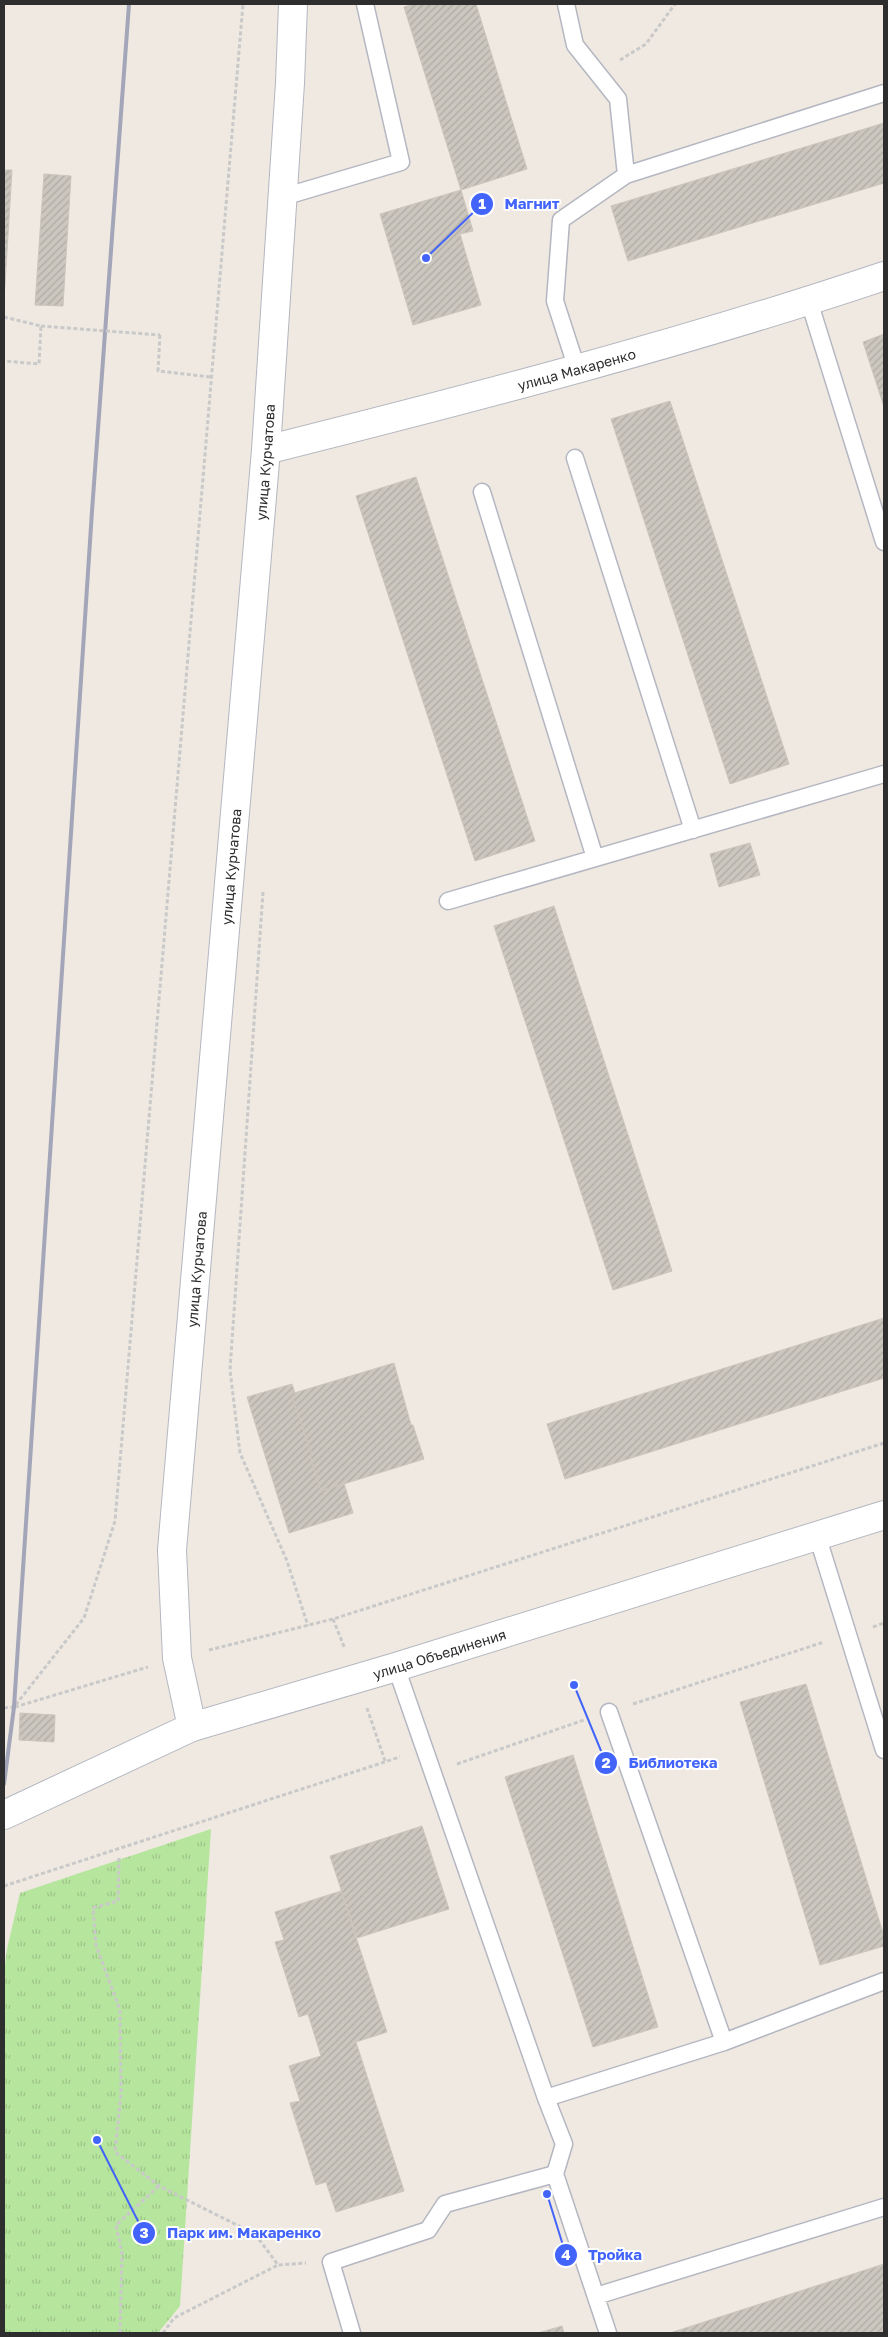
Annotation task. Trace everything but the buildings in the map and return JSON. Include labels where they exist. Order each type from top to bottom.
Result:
[{"type":"main road","name":"улица Курчатова","points":[[192,1727],[177,1658],[172,1550],[266,450],[290,83],[293,4]]},
{"type":"main road","name":"улица Макаренко","points":[[266,450],[577,369],[809,301],[884,276]]},
{"type":"main road","name":"улица Объединения","points":[[4,1815],[192,1727],[396,1667],[884,1515]]},
{"type":"lane","points":[[283,197],[401,162],[366,4]]},
{"type":"lane","points":[[566,4],[574,45],[618,99],[626,175]]},
{"type":"lane","points":[[577,369],[554,301],[561,220],[626,175],[884,93]]},
{"type":"lane","points":[[809,301],[884,542]]},
{"type":"lane","points":[[575,458],[693,830]]},
{"type":"lane","points":[[482,492],[595,858]]},
{"type":"lane","points":[[448,901],[884,774]]},
{"type":"lane","points":[[817,1535],[884,1750]]},
{"type":"lane","points":[[396,1667],[546,2098],[564,2144],[555,2174],[608,2333]]},
{"type":"lane","points":[[609,1712],[724,2042]]},
{"type":"lane","points":[[546,2098],[724,2042],[884,1981]]},
{"type":"lane","points":[[352,2333],[331,2262],[428,2230],[444,2204],[555,2174]]},
{"type":"lane","points":[[596,2296],[884,2207]]},
{"type":"path","points":[[14,1707],[84,1618],[115,1521],[243,4]]},
{"type":"path","points":[[598,74],[646,44],[675,4]]},
{"type":"path","points":[[4,317],[41,326],[160,335],[158,371],[212,377]]},
{"type":"path","points":[[4,361],[39,364],[41,326]]},
{"type":"path","points":[[263,892],[230,1370],[240,1453],[287,1561],[308,1626]]},
{"type":"path","points":[[4,1708],[14,1707],[177,1658],[308,1626],[884,1443]]},
{"type":"path","points":[[432,1772],[609,1712],[884,1623]]},
{"type":"path","points":[[4,1886],[424,1749]]},
{"type":"path","points":[[119,1858],[118,1901],[93,1908],[96,1945],[120,2010],[120,2094],[115,2152],[159,2186],[255,2234],[278,2265]]},
{"type":"path","points":[[120,2333],[122,2253],[116,2225],[159,2186]]},
{"type":"path","points":[[163,2333],[174,2318],[278,2265],[331,2262]]},
{"type":"green space","points":[[211,1829],[180,2306],[158,2333],[4,2333],[4,1974],[7,1949],[20,1893]]},
{"type":"railway","points":[[4,1784],[14,1707],[92,511],[129,4]]},
{"type":"place","name":"Магнит","points":[[426,258]]},
{"type":"place","name":"Библиотека","points":[[574,1685]]},
{"type":"place","name":"Парк им. Макаренко","points":[[97,2140]]},
{"type":"place","name":"Тройка","points":[[547,2194]]}]
